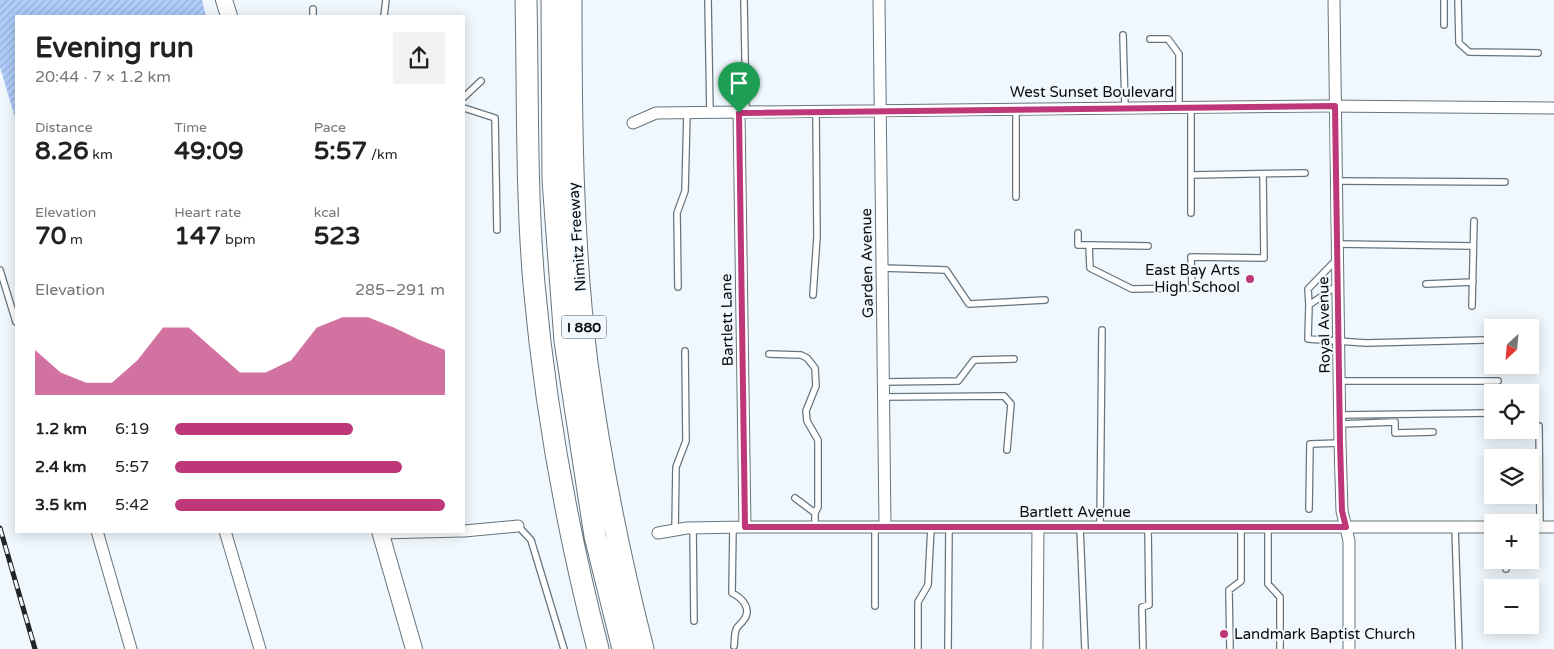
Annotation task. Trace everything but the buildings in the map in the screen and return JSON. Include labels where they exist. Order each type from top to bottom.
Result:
[{"type":"highway","name":"I 880","points":[[526,0],[530,208],[534,283],[542,365],[567,516],[598,649]]},
{"type":"highway","name":"I 880","points":[[552,0],[553,180],[565,341],[595,536],[622,649]]},
{"type":"highway","name":"Nimitz Freeway","points":[[572,0],[574,206],[587,362],[611,511],[643,649]]},
{"type":"street","points":[[224,0],[229,15]]},
{"type":"street","name":"Garden Avenue","points":[[879,0],[883,382],[880,527]]},
{"type":"street","name":"Royal Avenue","points":[[1334,0],[1340,443],[1342,511],[1349,541],[1349,649]]},
{"type":"street","name":"West Sunset Boulevard","points":[[633,122],[656,113],[880,112],[1125,107],[1554,108]]},
{"type":"street","name":"Bartlett Lane","points":[[743,113],[745,527]]},
{"type":"street","points":[[465,531],[518,526]]},
{"type":"street","name":"Bartlett Avenue","points":[[658,533],[693,528],[733,527],[1484,527]]},
{"type":"street","points":[[1037,649],[1038,527]]},
{"type":"street","points":[[1539,527],[1554,527]]},
{"type":"street","points":[[98,533],[131,649]]},
{"type":"street","points":[[226,533],[260,649]]},
{"type":"street","points":[[380,533],[414,649]]},
{"type":"lane","points":[[384,15],[386,0]]},
{"type":"lane","points":[[708,0],[710,113]]},
{"type":"lane","points":[[743,113],[744,0]]},
{"type":"lane","points":[[1444,0],[1444,25]]},
{"type":"lane","points":[[1458,0],[1459,43],[1468,52],[1538,53]]},
{"type":"lane","points":[[313,9],[313,15]]},
{"type":"lane","points":[[1123,36],[1125,107]]},
{"type":"lane","points":[[1150,39],[1168,39],[1179,54],[1179,107]]},
{"type":"lane","points":[[465,97],[481,81]]},
{"type":"lane","points":[[1191,107],[1191,213]]},
{"type":"lane","points":[[465,108],[495,118],[497,230]]},
{"type":"lane","points":[[1016,108],[1016,197]]},
{"type":"lane","points":[[814,295],[817,237],[816,112]]},
{"type":"lane","points":[[678,287],[677,213],[685,191],[687,113]]},
{"type":"lane","points":[[1191,175],[1305,173]]},
{"type":"lane","points":[[1089,245],[1090,268],[1132,289],[1192,288],[1191,257],[1264,258],[1263,174]]},
{"type":"lane","points":[[1336,181],[1505,182]]},
{"type":"lane","points":[[1472,306],[1474,221]]},
{"type":"lane","points":[[1078,233],[1078,245],[1148,246]]},
{"type":"lane","points":[[1338,244],[1473,246]]},
{"type":"lane","points":[[1338,258],[1308,289],[1308,339],[1339,342],[1484,340]]},
{"type":"lane","points":[[882,268],[946,270],[969,304],[1045,300]]},
{"type":"lane","points":[[0,270],[15,319]]},
{"type":"lane","points":[[1426,284],[1473,282]]},
{"type":"lane","points":[[1309,305],[1338,285]]},
{"type":"lane","points":[[1100,527],[1102,330]]},
{"type":"lane","points":[[676,530],[676,467],[686,441],[685,351]]},
{"type":"lane","points":[[769,354],[801,355],[807,358],[815,368],[816,386],[806,411],[807,421],[818,440],[818,506],[815,514],[815,527]]},
{"type":"lane","points":[[883,382],[958,381],[974,360],[1014,360]]},
{"type":"lane","points":[[1340,380],[1498,381]]},
{"type":"lane","points":[[883,397],[1004,396],[1011,404],[1007,450]]},
{"type":"lane","points":[[1340,419],[1484,413]]},
{"type":"lane","points":[[1340,419],[1395,422],[1395,433],[1434,432]]},
{"type":"lane","points":[[1536,514],[1538,439]]},
{"type":"lane","points":[[1309,509],[1310,444],[1340,443]]},
{"type":"lane","points":[[795,498],[815,514]]},
{"type":"lane","points":[[518,526],[531,540],[564,649]]},
{"type":"lane","points":[[733,527],[732,592],[743,599],[746,604],[746,619],[736,628],[734,646]]},
{"type":"lane","points":[[875,606],[880,527]]},
{"type":"lane","points":[[918,649],[918,602],[928,585],[931,527]]},
{"type":"lane","points":[[948,649],[950,527]]},
{"type":"lane","points":[[1080,527],[1085,649]]},
{"type":"lane","points":[[1143,649],[1142,606],[1149,605],[1148,527]]},
{"type":"lane","points":[[1230,649],[1230,590],[1241,581],[1241,527]]},
{"type":"lane","points":[[1268,527],[1268,584],[1280,597],[1280,649]]},
{"type":"lane","points":[[1455,527],[1458,649]]},
{"type":"lane","points":[[693,528],[694,621]]},
{"type":"railway","points":[[0,528],[35,649]]},
{"type":"place","name":"East Bay Arts High School","points":[[1250,279]]},
{"type":"place","name":"Landmark Baptist Church","points":[[1224,634]]},
{"type":"route","points":[[1335,106],[1340,443],[1342,511],[1346,527],[745,527],[739,113],[880,112],[1016,108],[1335,106]]}]
